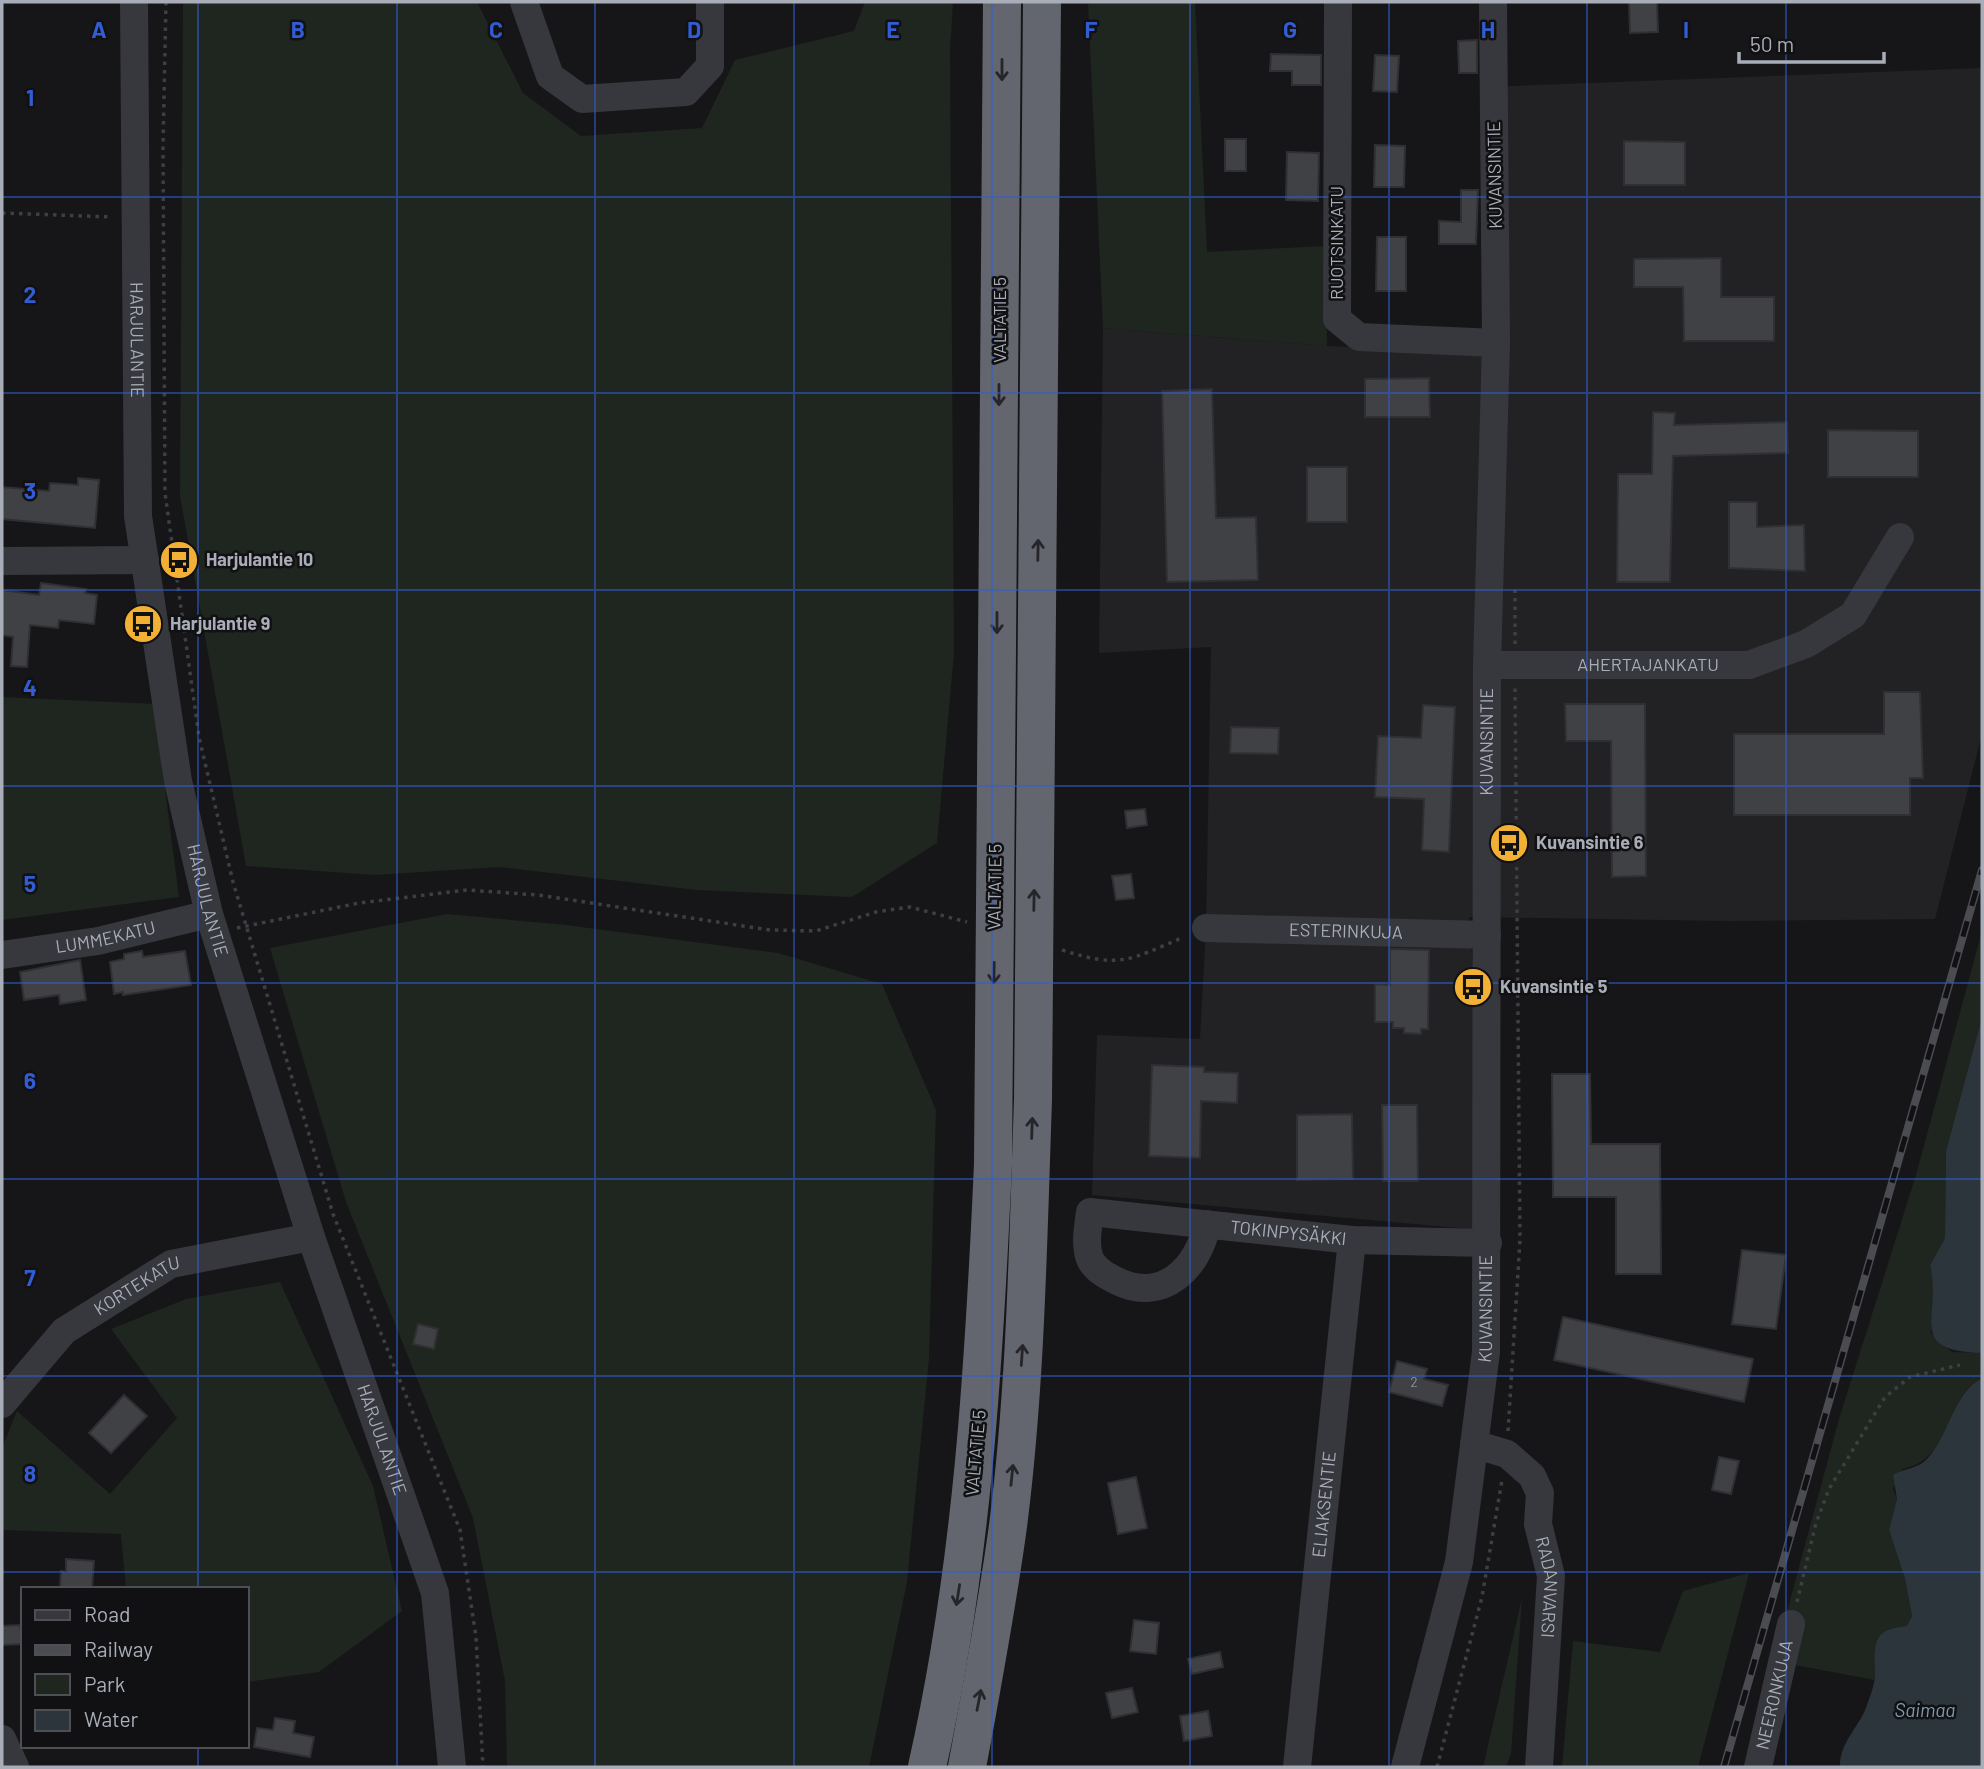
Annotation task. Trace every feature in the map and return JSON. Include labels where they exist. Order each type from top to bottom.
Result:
[{"type":"highway","name":"VALTATIE 5","points":[[928,1761],[969,1528],[980,1420],[988,1286],[993,1164],[1002,2]]},
{"type":"highway","points":[[967,1767],[1008,1524],[1028,1256],[1033,1100],[1042,2]]},
{"type":"street","name":"HARJULANTIE","points":[[134,2],[138,516],[178,781],[213,924],[311,1237],[435,1593],[452,1767]]},
{"type":"street","points":[[524,2],[550,76],[582,99],[686,92],[709,66],[710,2]]},
{"type":"street","name":"RUOTSINKATU","points":[[1338,2],[1337,319],[1359,337],[1496,343]]},
{"type":"street","name":"KUVANSINTIE","points":[[1405,1767],[1459,1562],[1486,1352],[1488,665],[1496,343],[1493,2]]},
{"type":"street","name":"AHERTAJANKATU","points":[[1488,665],[1749,665],[1807,644],[1853,615],[1900,537]]},
{"type":"street","points":[[2,561],[145,560]]},
{"type":"street","name":"LUMMEKATU","points":[[2,955],[213,924]]},
{"type":"street","name":"ESTERINKUJA","points":[[1206,928],[1487,935]]},
{"type":"street","name":"TOKINPYSÄKKI","points":[[1207,1224],[1203,1246],[1187,1268],[1167,1284],[1149,1288],[1124,1285],[1102,1274],[1090,1260],[1087,1238],[1090,1212],[1207,1224],[1352,1240],[1488,1243]]},
{"type":"street","name":"KORTEKATU","points":[[2,1404],[64,1331],[171,1265],[311,1237]]},
{"type":"street","name":"ELIAKSENTIE","points":[[1297,1767],[1352,1240]]},
{"type":"street","name":"RADANVARSI","points":[[1474,1444],[1507,1454],[1532,1476],[1540,1493],[1538,1524],[1551,1576],[1539,1767]]},
{"type":"street","name":"NEERONKUJA","points":[[1758,1767],[1791,1624]]},
{"type":"street","points":[[2,1739],[15,1767]]},
{"type":"path","points":[[166,2],[165,493],[199,737],[233,882],[333,1213],[460,1530],[476,1637],[483,1767]]},
{"type":"path","points":[[2,214],[164,217]]},
{"type":"path","points":[[213,924],[247,925],[359,903],[467,890],[538,895],[770,930],[816,931],[876,912],[910,907],[979,926]]},
{"type":"path","points":[[1061,949],[1094,960],[1122,962],[1206,928]]},
{"type":"path","points":[[1791,1624],[1816,1522],[1829,1489],[1865,1427],[1885,1397],[1910,1377],[1960,1365]]},
{"type":"shaded area","points":[[1982,68],[1982,734],[1935,919],[1729,921],[1469,917],[1480,1059],[1481,1230],[1092,1195],[1097,1035],[1200,1039],[1206,928],[1211,647],[1099,653],[1103,328],[1327,346],[1488,353],[1486,87]]},
{"type":"green space","points":[[183,2],[477,2],[523,93],[581,136],[702,128],[735,60],[854,31],[865,2],[953,2],[950,51],[954,653],[937,843],[852,897],[697,890],[499,867],[375,875],[246,866],[180,496]]},
{"type":"green space","points":[[1088,2],[1195,2],[1207,252],[1326,246],[1327,346],[1103,328]]},
{"type":"green space","points":[[2,697],[154,704],[179,897],[2,920]]},
{"type":"green space","points":[[447,914],[566,925],[778,953],[882,984],[936,1110],[929,1358],[907,1582],[869,1767],[507,1767],[505,1681],[473,1518],[346,1202],[270,948]]},
{"type":"green space","points":[[1982,931],[1982,1017],[1946,1151],[1945,1238],[1930,1265],[1935,1284],[1931,1333],[1952,1352],[1982,1353],[1982,1378],[1969,1387],[1960,1399],[1931,1454],[1902,1469],[1893,1489],[1897,1499],[1889,1530],[1905,1579],[1912,1616],[1907,1626],[1887,1630],[1874,1651],[1875,1680],[1795,1665],[1745,1767],[1839,1419],[1916,1175]]},
{"type":"green space","points":[[280,1282],[373,1486],[402,1611],[319,1672],[248,1682],[248,1587],[126,1587],[121,1534],[2,1530],[2,1448],[17,1411],[110,1494],[177,1418],[111,1329],[186,1299]]},
{"type":"green space","points":[[1749,1573],[1698,1767],[1562,1767],[1573,1641],[1660,1652],[1683,1591]]},
{"type":"green space","points":[[1522,1598],[1511,1754],[1506,1767],[1483,1767]]},
{"type":"water","points":[[1982,1017],[1982,1353],[1958,1351],[1943,1345],[1935,1338],[1932,1328],[1933,1284],[1930,1265],[1945,1238],[1946,1151]]},
{"type":"water","name":"Saimaa","points":[[1982,1378],[1982,1767],[1840,1767],[1843,1751],[1863,1715],[1873,1689],[1874,1653],[1878,1639],[1887,1631],[1907,1626],[1912,1616],[1905,1579],[1889,1530],[1897,1499],[1893,1475],[1927,1459],[1941,1439],[1964,1394]]},
{"type":"building","points":[[1629,2],[1657,2],[1658,32],[1630,33]]},
{"type":"building","points":[[1477,40],[1477,73],[1459,73],[1458,41]]},
{"type":"building","points":[[1271,54],[1321,55],[1321,85],[1292,85],[1292,71],[1270,71]]},
{"type":"building","points":[[1375,55],[1399,56],[1397,92],[1373,91]]},
{"type":"building","points":[[1225,139],[1246,139],[1246,171],[1225,171]]},
{"type":"building","points":[[1624,141],[1685,142],[1685,185],[1624,185]]},
{"type":"building","points":[[1375,145],[1405,146],[1404,187],[1374,187]]},
{"type":"building","points":[[1287,152],[1319,153],[1318,201],[1286,200]]},
{"type":"building","points":[[1461,190],[1478,190],[1476,244],[1439,244],[1439,221],[1461,222]]},
{"type":"building","points":[[1377,237],[1406,237],[1406,291],[1376,291]]},
{"type":"building","points":[[1721,258],[1721,297],[1774,297],[1774,341],[1684,341],[1683,287],[1634,287],[1634,259]]},
{"type":"building","points":[[1429,378],[1430,417],[1365,417],[1365,379]]},
{"type":"building","points":[[1212,389],[1216,518],[1256,517],[1258,580],[1167,582],[1162,391]]},
{"type":"building","points":[[1653,412],[1675,413],[1674,425],[1787,422],[1788,453],[1673,456],[1670,582],[1617,582],[1618,474],[1652,474]]},
{"type":"building","points":[[1828,430],[1918,431],[1918,477],[1828,477]]},
{"type":"building","points":[[1307,467],[1347,467],[1347,522],[1307,522]]},
{"type":"building","points":[[78,478],[99,480],[95,528],[2,519],[2,487],[49,491],[50,483],[78,485]]},
{"type":"building","points":[[1729,502],[1757,502],[1757,527],[1804,525],[1805,571],[1729,568]]},
{"type":"building","points":[[41,583],[86,589],[85,593],[97,595],[94,624],[59,620],[58,628],[30,625],[27,667],[11,666],[13,637],[2,635],[2,590],[39,595]]},
{"type":"building","points":[[1884,692],[1920,692],[1923,778],[1910,778],[1910,815],[1734,815],[1734,734],[1884,734]]},
{"type":"building","points":[[1565,704],[1645,704],[1646,876],[1612,877],[1611,741],[1566,741]]},
{"type":"building","points":[[1423,705],[1455,707],[1449,852],[1422,850],[1424,799],[1375,797],[1378,736],[1421,738]]},
{"type":"building","points":[[1231,727],[1279,728],[1278,754],[1230,753]]},
{"type":"building","points":[[1145,809],[1147,825],[1127,828],[1125,811]]},
{"type":"building","points":[[1131,874],[1134,898],[1116,900],[1112,876]]},
{"type":"building","points":[[1390,949],[1429,950],[1428,1029],[1421,1029],[1421,1034],[1404,1033],[1404,1028],[1393,1028],[1393,1022],[1375,1022],[1375,984],[1390,985]]},
{"type":"building","points":[[142,951],[143,957],[185,951],[191,985],[114,994],[110,962],[124,959],[124,954]]},
{"type":"building","points":[[80,960],[86,1000],[60,1004],[59,995],[24,1000],[20,972]]},
{"type":"building","points":[[1152,1065],[1204,1067],[1204,1072],[1238,1073],[1237,1103],[1201,1101],[1200,1158],[1149,1156]]},
{"type":"building","points":[[1552,1074],[1590,1074],[1591,1144],[1660,1144],[1661,1274],[1616,1274],[1616,1197],[1553,1197]]},
{"type":"building","points":[[1382,1105],[1417,1105],[1418,1181],[1383,1181]]},
{"type":"building","points":[[1352,1114],[1353,1179],[1297,1180],[1297,1115]]},
{"type":"building","points":[[1742,1250],[1786,1255],[1776,1329],[1732,1324]]},
{"type":"building","points":[[1563,1317],[1753,1359],[1744,1402],[1554,1360]]},
{"type":"building","points":[[418,1324],[438,1329],[434,1349],[413,1344]]},
{"type":"building","points":[[1397,1361],[1427,1369],[1424,1379],[1448,1385],[1442,1406],[1389,1392]]},
{"type":"building","points":[[124,1395],[147,1416],[111,1453],[89,1433]]},
{"type":"building","points":[[1719,1457],[1739,1461],[1731,1494],[1712,1490]]},
{"type":"building","points":[[1136,1477],[1147,1528],[1118,1534],[1108,1483]]},
{"type":"building","points":[[66,1559],[94,1561],[92,1587],[60,1587],[61,1571],[66,1572]]},
{"type":"building","points":[[1134,1620],[1159,1623],[1156,1654],[1130,1651]]},
{"type":"building","points":[[20,1625],[21,1644],[2,1645],[2,1626]]},
{"type":"building","points":[[1220,1652],[1223,1667],[1192,1674],[1188,1659]]},
{"type":"building","points":[[1132,1688],[1138,1712],[1112,1718],[1106,1693]]},
{"type":"building","points":[[1208,1711],[1212,1736],[1184,1741],[1180,1716]]},
{"type":"building","points":[[275,1718],[295,1721],[293,1733],[314,1737],[310,1757],[254,1747],[257,1728],[273,1730]]},
{"type":"railway","points":[[1724,1767],[1982,870]]},
{"type":"place","name":"Harjulantie 10","points":[[179,560]]},
{"type":"place","name":"Harjulantie 9","points":[[143,624]]},
{"type":"place","name":"Kuvansintie 6","points":[[1509,843]]},
{"type":"place","name":"Kuvansintie 5","points":[[1473,987]]}]
